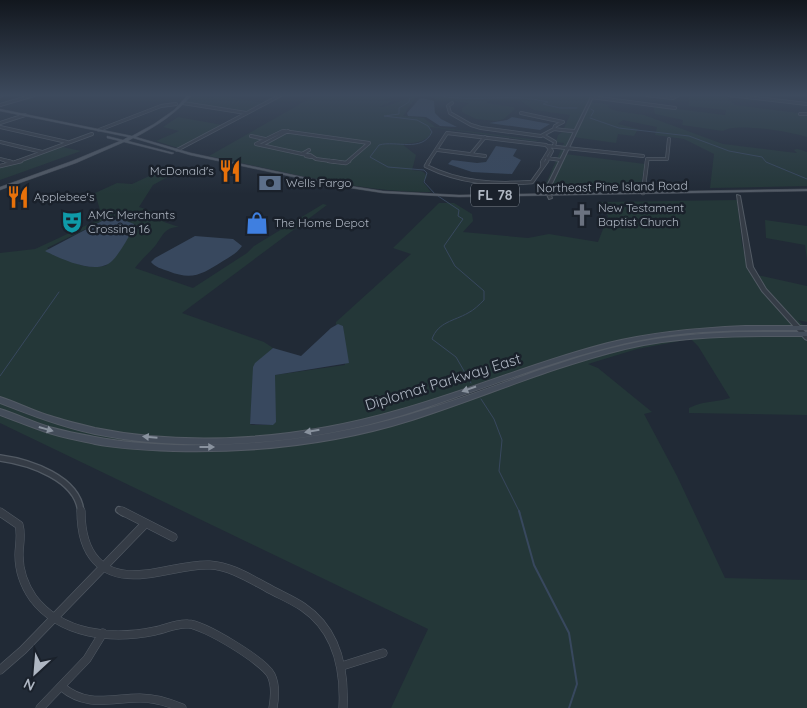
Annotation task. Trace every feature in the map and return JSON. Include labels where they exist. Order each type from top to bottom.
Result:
[{"type":"main road","name":"FL 78","points":[[66,128],[121,140]]},
{"type":"main road","name":"FL 78","points":[[89,128],[129,136]]},
{"type":"main road","points":[[129,136],[142,128]]},
{"type":"main road","points":[[0,187],[10,185],[146,128]]},
{"type":"main road","name":"Northeast Pine Island Road","points":[[129,136],[177,150],[336,185],[448,200],[643,193],[807,190]]},
{"type":"main road","points":[[112,146],[121,140]]},
{"type":"main road","name":"Northeast Pine Island Road","points":[[121,140],[373,194],[433,197],[807,194]]},
{"type":"main road","points":[[0,187],[112,146],[134,143]]},
{"type":"main road","points":[[297,179],[336,185]]},
{"type":"main road","name":"Diplomat Parkway East","points":[[0,412],[51,430],[106,442],[146,446],[288,443],[426,412],[575,358],[633,345],[684,335],[805,332]]},
{"type":"main road","name":"Diplomat Parkway East","points":[[0,400],[55,421],[106,432],[230,443]]},
{"type":"street","points":[[5,128],[68,142]]},
{"type":"street","points":[[99,130],[104,128]]},
{"type":"street","points":[[177,150],[219,128]]},
{"type":"street","points":[[490,128],[543,135],[555,142],[554,146]]},
{"type":"street","points":[[549,196],[546,190],[575,128]]},
{"type":"street","points":[[543,135],[554,129],[573,131]]},
{"type":"street","points":[[280,131],[326,136],[369,143],[346,163],[305,156],[256,144],[280,131]]},
{"type":"street","points":[[262,146],[288,131]]},
{"type":"street","points":[[549,150],[485,137],[448,133],[440,140],[438,150],[427,162],[426,166],[464,180],[499,184],[532,182],[542,167],[549,150],[554,146],[643,156]]},
{"type":"street","points":[[0,166],[92,134]]},
{"type":"street","points":[[251,136],[265,139]]},
{"type":"street","points":[[319,141],[326,136]]},
{"type":"street","points":[[471,154],[485,137]]},
{"type":"street","points":[[643,193],[647,159],[667,159],[669,139]]},
{"type":"street","points":[[0,142],[42,152]]},
{"type":"street","points":[[305,156],[309,150]]},
{"type":"street","points":[[438,150],[485,156]]},
{"type":"street","points":[[547,157],[561,159]]},
{"type":"street","points":[[0,159],[11,162]]},
{"type":"street","points":[[738,196],[750,267],[764,290],[805,332]]},
{"type":"street","points":[[0,458],[27,464],[72,490],[80,504],[82,538],[89,552],[103,566],[114,571],[136,574],[155,574],[203,565],[220,567],[235,571],[300,605],[314,615],[333,641],[342,666],[343,708]]},
{"type":"street","points":[[119,510],[173,537]]},
{"type":"street","points":[[0,512],[18,525],[21,536],[19,565],[25,585],[33,598],[54,618],[82,630],[103,633],[138,634],[183,624],[199,627],[264,665],[274,679],[276,689],[273,708]]},
{"type":"street","points":[[0,670],[54,618],[145,524]]},
{"type":"street","points":[[40,708],[87,659],[103,633]]},
{"type":"street","points":[[342,666],[383,653]]},
{"type":"street","points":[[62,687],[73,696],[88,701],[153,698],[182,708]]},
{"type":"shaded area","points":[[167,128],[216,128],[178,148],[156,141],[179,131]]},
{"type":"shaded area","points":[[258,128],[430,128],[431,134],[425,139],[402,144],[416,155],[412,170],[424,173],[427,177],[423,182],[431,192],[377,189],[348,185],[209,156]]},
{"type":"shaded area","points":[[438,128],[540,140],[535,141]]},
{"type":"shaded area","points":[[564,128],[575,128],[545,190],[543,190],[564,143],[556,142],[558,135],[562,132],[572,133],[574,129]]},
{"type":"shaded area","points":[[577,128],[638,129],[634,136],[618,134],[616,143],[573,137]]},
{"type":"shaded area","points":[[657,128],[680,128],[723,144],[797,153],[794,150],[799,149],[807,152],[807,186],[710,188],[714,154],[684,139],[655,135]]},
{"type":"shaded area","points":[[703,128],[729,128],[723,131]]},
{"type":"shaded area","points":[[752,128],[807,128],[807,137],[789,133]]},
{"type":"shaded area","points":[[58,146],[81,151],[0,180],[0,165]]},
{"type":"shaded area","points":[[565,154],[645,164],[640,189],[548,190]]},
{"type":"shaded area","points":[[160,171],[173,174],[153,185],[139,207],[171,217],[164,222],[179,227],[167,230],[135,268],[193,288],[247,253],[254,246],[323,204],[327,205],[182,313],[264,342],[273,348],[254,365],[250,424],[252,425],[273,425],[275,375],[345,365],[343,326],[336,325],[336,322],[411,254],[393,248],[439,203],[454,203],[472,214],[473,221],[463,232],[528,238],[549,234],[598,242],[608,216],[597,202],[737,200],[742,244],[748,267],[795,327],[698,329],[640,336],[554,358],[413,406],[370,418],[326,428],[236,438],[190,438],[100,429],[57,419],[0,397],[0,253],[35,249],[104,217],[106,211],[100,210],[95,193],[117,183],[132,184]],"holes":[[[106,219],[107,265],[99,267],[83,266],[47,248]]]},
{"type":"shaded area","points":[[765,220],[807,226],[807,260],[805,245],[766,238]]},
{"type":"shaded area","points":[[757,275],[807,286],[807,322],[798,320],[805,327],[800,327]]},
{"type":"shaded area","points":[[750,335],[803,335],[807,340],[807,415],[689,413],[689,408],[695,405],[730,398],[698,346],[691,339]]},
{"type":"shaded area","points":[[690,339],[637,349],[588,364],[598,368],[652,412],[644,414],[677,476],[725,578],[807,580],[807,708],[391,708],[428,629],[0,423],[0,416],[54,434],[144,449],[322,440],[459,403],[575,363],[625,349],[665,341]]},
{"type":"shaded area","points":[[0,403],[48,421],[72,427],[197,442],[197,445],[160,444],[87,436],[45,426],[0,409]]},
{"type":"water","points":[[526,128],[543,128],[540,130]]},
{"type":"water","points":[[496,146],[517,149],[513,156],[521,160],[512,174],[472,172],[448,164],[452,160],[477,163],[486,162]]},
{"type":"water","points":[[118,218],[134,224],[134,228],[118,254],[105,265],[88,267],[79,265],[45,251],[102,221]]},
{"type":"water","points":[[195,236],[233,239],[242,246],[231,256],[197,275],[177,274],[159,268],[151,262],[155,258]]},
{"type":"water","points":[[338,324],[343,326],[349,363],[275,375],[276,422],[273,425],[250,424],[253,367],[255,363],[273,348],[301,356],[331,328]]},
{"type":"waterway","points":[[429,128],[432,132],[422,142],[415,144],[379,145],[370,157],[388,167],[424,170],[427,173],[424,182],[435,194]]},
{"type":"waterway","points":[[619,128],[689,136],[729,151],[762,157],[766,162],[807,179]]},
{"type":"waterway","points":[[438,196],[459,210],[458,216],[463,219],[444,246],[455,266],[484,291],[484,300],[470,312],[442,325],[432,339],[456,357],[471,383]]},
{"type":"waterway","points":[[0,376],[59,292]]},
{"type":"waterway","points":[[481,399],[494,419],[502,440],[499,471],[519,511]]},
{"type":"waterway","points":[[519,511],[534,565],[569,633],[577,684],[569,708]]},
{"type":"place","name":"McDonald's","points":[[230,171]]},
{"type":"place","name":"Wells Fargo","points":[[270,183]]},
{"type":"place","name":"Applebee's","points":[[18,197]]},
{"type":"place","name":"New Testament Baptist Church","points":[[582,215]]},
{"type":"place","name":"AMC Merchants Crossing 16","points":[[72,222]]},
{"type":"place","name":"The Home Depot","points":[[257,223]]}]
